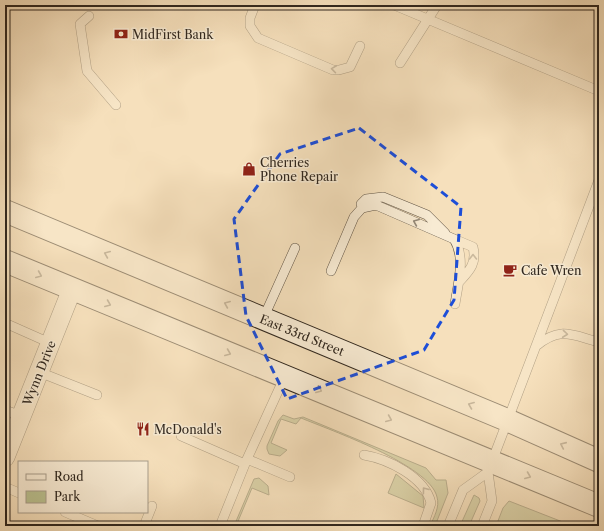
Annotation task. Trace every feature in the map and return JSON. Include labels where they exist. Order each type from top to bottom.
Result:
[{"type":"main road","name":"East 33rd Street","points":[[5,212],[507,420],[599,461]]},
{"type":"main road","points":[[5,261],[285,376],[490,467],[599,506]]},
{"type":"street","name":"Wynn Drive","points":[[5,457],[13,413],[39,372],[72,289]]},
{"type":"lane","points":[[255,5],[250,18],[250,26],[258,38],[325,67],[339,70],[350,66],[360,46]]},
{"type":"lane","points":[[394,5],[599,91]]},
{"type":"lane","points":[[400,63],[437,5]]},
{"type":"lane","points":[[89,16],[80,24],[87,71],[116,105]]},
{"type":"lane","points":[[482,526],[492,500],[490,467],[599,180]]},
{"type":"lane","points":[[331,271],[354,217],[362,208],[376,205],[450,236],[472,247],[475,255],[472,266],[459,282]]},
{"type":"lane","points":[[450,236],[459,247],[459,282],[455,304]]},
{"type":"lane","points":[[263,319],[295,248]]},
{"type":"lane","points":[[5,323],[50,343]]},
{"type":"lane","points":[[535,347],[548,337],[556,334],[566,334],[599,342]]},
{"type":"lane","points":[[39,372],[97,395]]},
{"type":"lane","points":[[220,526],[246,461],[285,376]]},
{"type":"lane","points":[[181,436],[290,477]]},
{"type":"lane","points":[[364,455],[390,462],[423,487],[431,503],[423,526]]},
{"type":"lane","points":[[448,526],[463,490],[490,467]]},
{"type":"lane","points":[[5,487],[18,493]]},
{"type":"lane","points":[[144,526],[152,506]]},
{"type":"lane","points":[[67,513],[98,526]]},
{"type":"highlighted area","points":[[359,128],[461,207],[454,300],[424,350],[287,399],[246,316],[234,219],[280,154]]},
{"type":"green space","points":[[283,415],[294,419],[303,417],[426,468],[436,480],[446,480],[448,493],[435,526],[430,526],[436,512],[438,501],[430,485],[417,473],[399,461],[355,440],[301,418],[296,424],[281,419],[271,443],[287,450],[280,456],[269,454],[267,446],[278,421]]},
{"type":"green space","points":[[396,474],[423,496],[424,508],[388,493]]},
{"type":"green space","points":[[259,478],[268,486],[269,495],[252,488],[236,526],[234,526],[254,479]]},
{"type":"green space","points":[[474,495],[479,498],[480,501],[469,526],[460,526]]},
{"type":"green space","points":[[509,501],[573,526],[496,526],[503,508]]},
{"type":"place","name":"MidFirst Bank","points":[[121,34]]},
{"type":"place","name":"Cherries Phone Repair","points":[[249,169]]},
{"type":"place","name":"Cafe Wren","points":[[510,270]]},
{"type":"place","name":"McDonald's","points":[[143,429]]}]
